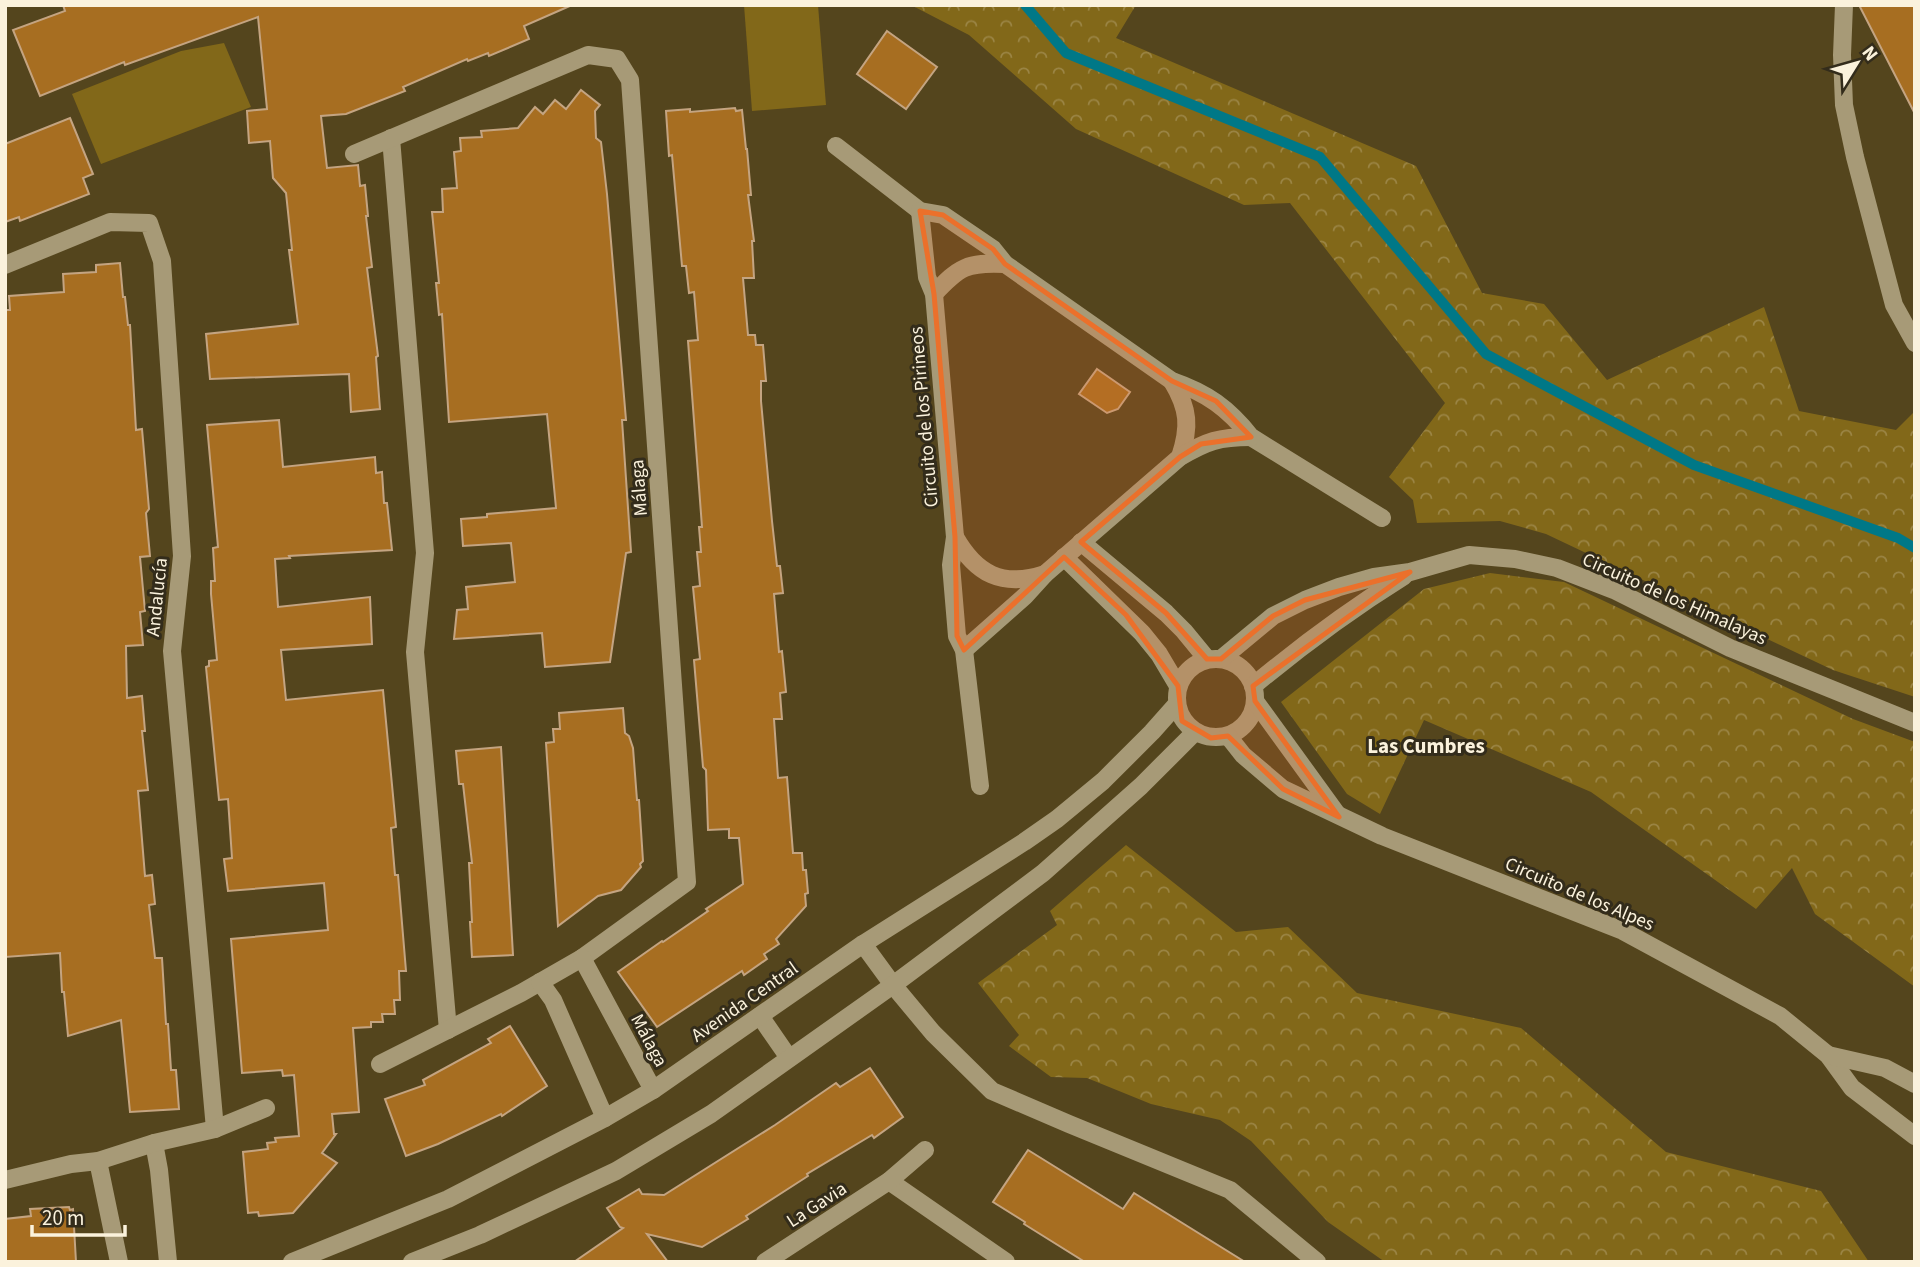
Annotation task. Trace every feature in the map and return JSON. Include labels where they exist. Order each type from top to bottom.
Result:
[{"type":"street","points":[[1844,5],[1844,105],[1894,305],[1915,344]]},
{"type":"street","name":"Málaga","points":[[354,154],[588,55],[617,59],[630,80],[687,881],[582,958],[653,1090]]},
{"type":"street","points":[[391,138],[425,553],[415,652],[448,1030]]},
{"type":"street","points":[[836,146],[920,211],[943,215],[993,248],[1004,264],[1172,381],[1216,401],[1251,437],[1382,518]]},
{"type":"street","name":"Circuito de los Pirineos","points":[[920,211],[927,277],[934,294],[955,537],[951,565],[957,636],[964,650],[980,786]]},
{"type":"street","name":"Andalucía","points":[[5,265],[110,222],[149,223],[162,261],[182,556],[172,651],[215,1129]]},
{"type":"street","points":[[934,294],[962,268],[985,263],[1004,264]]},
{"type":"street","points":[[1172,381],[1182,398],[1187,418],[1186,438],[1180,457]]},
{"type":"street","points":[[964,650],[1064,557],[1180,457],[1201,444],[1225,437],[1251,437]]},
{"type":"street","points":[[955,537],[965,555],[980,569],[998,577],[1019,580],[1045,574]]},
{"type":"street","points":[[1081,542],[1166,612],[1214,659]]},
{"type":"street","name":"Circuito de los Himalayas","points":[[1214,659],[1273,617],[1305,600],[1339,587],[1374,577],[1410,572],[1469,555],[1515,559],[1557,569],[1614,590],[1730,648],[1915,723]]},
{"type":"street","points":[[1064,557],[1142,633],[1159,654],[1178,686]]},
{"type":"street","name":"Circuito de los Himalayas","points":[[1254,693],[1294,652],[1410,572]]},
{"type":"street","points":[[1254,693],[1251,716],[1241,729],[1228,736],[1211,738],[1195,732],[1182,721],[1176,705],[1178,686],[1184,673],[1194,664],[1214,659],[1241,668],[1246,673],[1254,693],[1339,817]]},
{"type":"street","name":"Avenida Central","points":[[295,1261],[448,1199],[605,1118],[653,1090],[863,944],[1057,819],[1103,781],[1176,705]]},
{"type":"street","points":[[412,1262],[480,1235],[616,1171],[711,1114],[893,985],[1043,873],[1141,786],[1195,732]]},
{"type":"street","name":"Circuito de los Alpes","points":[[1228,736],[1243,755],[1283,789],[1382,836],[1623,931],[1780,1016],[1828,1055],[1852,1088],[1915,1136]]},
{"type":"street","points":[[1057,819],[1078,844]]},
{"type":"street","points":[[863,944],[933,1033],[992,1091],[1230,1190],[1317,1262]]},
{"type":"street","points":[[380,1063],[582,958]]},
{"type":"street","points":[[540,982],[554,1000],[605,1118]]},
{"type":"street","points":[[760,1016],[789,1058]]},
{"type":"street","name":"Circuito de los Alpes","points":[[1828,1055],[1885,1068],[1915,1084]]},
{"type":"street","points":[[5,1180],[71,1164],[98,1161],[154,1143],[215,1129],[266,1108]]},
{"type":"street","points":[[154,1143],[169,1262]]},
{"type":"street","name":"La Gavia","points":[[765,1262],[889,1181],[925,1150]]},
{"type":"street","points":[[98,1161],[119,1262]]},
{"type":"street","points":[[889,1181],[1006,1262]]},
{"type":"highlighted area","points":[[920,211],[943,215],[993,249],[1005,264],[1172,381],[1216,401],[1251,437],[1201,444],[1180,457],[1081,542],[1166,613],[1207,659],[1221,659],[1273,616],[1305,600],[1410,572],[1253,686],[1255,701],[1339,817],[1283,789],[1228,736],[1211,738],[1182,721],[1178,686],[1126,615],[1064,557],[964,650],[957,636],[955,537],[934,294]]},
{"type":"green space","points":[[744,5],[818,5],[826,105],[752,111]]},
{"type":"green space","points":[[911,5],[1136,5],[1116,38],[1416,166],[1482,293],[1544,304],[1607,380],[1764,307],[1799,411],[1896,430],[1915,411],[1915,697],[1833,670],[1546,534],[1500,521],[1417,523],[1413,500],[1389,477],[1445,403],[1290,203],[1244,205],[1076,129],[969,35]]},
{"type":"green space","points":[[224,43],[251,107],[101,164],[72,94],[181,51]]},
{"type":"green space","points":[[1490,573],[1564,582],[1853,719],[1915,742],[1915,987],[1815,914],[1792,868],[1756,909],[1591,792],[1424,720],[1380,814],[1347,794],[1281,702],[1424,589]]},
{"type":"green space","points":[[1126,845],[1236,932],[1288,927],[1357,993],[1521,1028],[1666,1152],[1821,1191],[1869,1262],[1385,1262],[1328,1222],[1251,1141],[1220,1120],[1151,1104],[1087,1078],[1051,1077],[1009,1046],[1019,1035],[978,983],[1057,925],[1050,911]]},
{"type":"building","points":[[63,5],[572,5],[524,26],[529,39],[489,56],[488,53],[468,61],[467,59],[403,87],[405,91],[346,114],[321,116],[327,168],[358,165],[360,186],[365,185],[372,267],[367,268],[378,356],[380,409],[351,412],[349,374],[210,379],[206,334],[298,324],[289,250],[292,250],[286,193],[273,178],[270,141],[249,143],[247,111],[267,109],[258,17],[125,65],[124,62],[40,96],[13,30],[65,11]]},
{"type":"building","points":[[1859,5],[1915,5],[1915,114]]},
{"type":"building","points":[[887,31],[937,67],[906,109],[857,74]]},
{"type":"building","points":[[581,90],[600,105],[595,111],[596,138],[601,142],[607,194],[626,420],[622,420],[631,552],[626,553],[610,662],[545,667],[542,633],[454,639],[457,610],[468,609],[466,587],[515,582],[511,543],[463,546],[461,519],[556,508],[547,414],[449,422],[432,212],[443,212],[442,189],[457,188],[454,152],[461,151],[460,138],[482,137],[481,131],[518,128],[535,107],[543,114],[555,100],[566,109]]},
{"type":"building","points":[[735,108],[736,111],[742,110],[754,241],[754,278],[743,278],[748,335],[755,335],[756,345],[763,345],[766,381],[761,381],[761,401],[777,566],[780,566],[783,593],[774,594],[786,692],[780,693],[782,719],[774,719],[778,778],[787,777],[793,853],[802,853],[808,893],[805,894],[806,906],[776,939],[779,944],[764,954],[767,959],[744,975],[742,971],[657,1027],[618,972],[743,884],[739,838],[729,838],[729,829],[708,830],[706,770],[703,767],[694,660],[700,659],[693,587],[700,586],[697,552],[701,552],[699,527],[702,527],[688,341],[698,340],[694,292],[689,293],[686,266],[682,266],[666,111]]},
{"type":"building","points":[[70,118],[93,174],[83,178],[89,194],[20,221],[19,217],[5,222],[5,144]]},
{"type":"building","points":[[120,263],[123,297],[130,325],[136,430],[142,429],[150,556],[140,557],[145,611],[140,612],[143,645],[126,646],[127,698],[142,696],[145,731],[142,731],[148,790],[138,791],[145,876],[152,875],[155,904],[149,905],[155,958],[162,958],[171,1070],[176,1070],[179,1109],[130,1112],[121,1020],[68,1036],[60,953],[5,957],[5,310],[10,310],[9,296],[64,292],[63,274],[96,272],[96,265]]},
{"type":"building","points":[[1097,369],[1130,392],[1118,409],[1107,413],[1079,394]]},
{"type":"building","points":[[279,420],[283,467],[375,457],[376,473],[382,472],[392,550],[275,559],[278,607],[370,597],[372,644],[281,650],[286,700],[383,690],[396,827],[391,828],[406,971],[399,971],[400,1000],[394,1000],[395,1014],[382,1014],[383,1022],[371,1022],[371,1027],[353,1028],[359,1112],[332,1114],[336,1134],[322,1153],[337,1163],[293,1213],[259,1216],[258,1212],[248,1213],[243,1152],[268,1149],[267,1143],[276,1142],[275,1138],[299,1136],[294,1075],[283,1076],[282,1070],[242,1073],[231,939],[328,930],[324,883],[228,891],[224,859],[232,858],[228,799],[219,800],[206,667],[209,666],[209,661],[217,660],[211,581],[215,581],[213,548],[218,547],[207,425]]},
{"type":"building","points":[[623,708],[625,733],[629,736],[633,748],[643,861],[621,890],[598,896],[558,926],[546,743],[554,742],[553,729],[560,729],[559,713]]},
{"type":"building","points":[[501,747],[513,955],[472,957],[469,863],[472,863],[463,784],[459,784],[456,751]]},
{"type":"building","points":[[510,1026],[547,1086],[502,1116],[501,1114],[406,1156],[385,1099],[425,1085],[423,1080],[491,1043],[488,1039]]},
{"type":"building","points":[[870,1068],[903,1117],[874,1138],[872,1135],[807,1174],[808,1176],[746,1216],[748,1219],[702,1247],[647,1234],[668,1262],[574,1262],[623,1228],[607,1208],[639,1189],[642,1194],[664,1195],[836,1083],[840,1087]]},
{"type":"building","points":[[1028,1150],[1123,1209],[1134,1193],[1245,1262],[1085,1262],[993,1202]]},
{"type":"building","points":[[69,1207],[70,1210],[73,1209],[76,1262],[5,1262],[5,1219],[31,1216],[30,1209]]},
{"type":"waterway","points":[[1025,5],[1066,53],[1320,157],[1486,354],[1694,465],[1898,538],[1915,548]]},
{"type":"district","name":"Las Cumbres","points":[[1426,746]]}]
